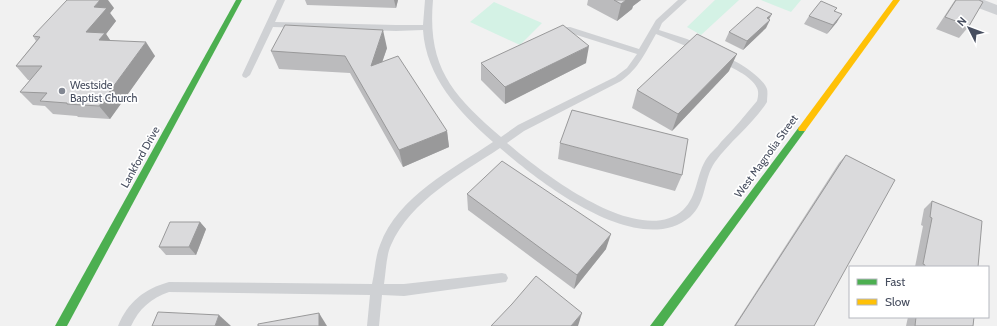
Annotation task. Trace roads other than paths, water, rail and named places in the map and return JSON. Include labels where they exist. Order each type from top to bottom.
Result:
[{"type":"street","name":"Lankford Drive","points":[[61,326],[239,0]]},
{"type":"street","name":"West Magnolia Street","points":[[656,326],[897,0]]},
{"type":"street","points":[[970,0],[997,10]]},
{"type":"lane","points":[[246,75],[282,0]]},
{"type":"lane","points":[[429,0],[426,27],[427,41],[432,59],[439,75],[471,116],[535,170],[572,196],[607,215],[629,223],[657,224],[678,220],[694,208],[709,163],[762,102],[762,90],[757,82],[748,74],[684,40],[654,32]]},
{"type":"lane","points":[[373,326],[377,290],[385,246],[395,227],[408,211],[425,194],[521,128],[618,79],[630,70],[642,53],[659,22],[683,0]]},
{"type":"lane","points":[[270,24],[396,28],[426,27]]},
{"type":"lane","points":[[567,29],[642,53]]},
{"type":"lane","points":[[124,326],[129,316],[143,299],[155,291],[169,287],[404,290],[502,278]]},
{"type":"place","name":"Westside Baptist Church","points":[[62,91]]}]
